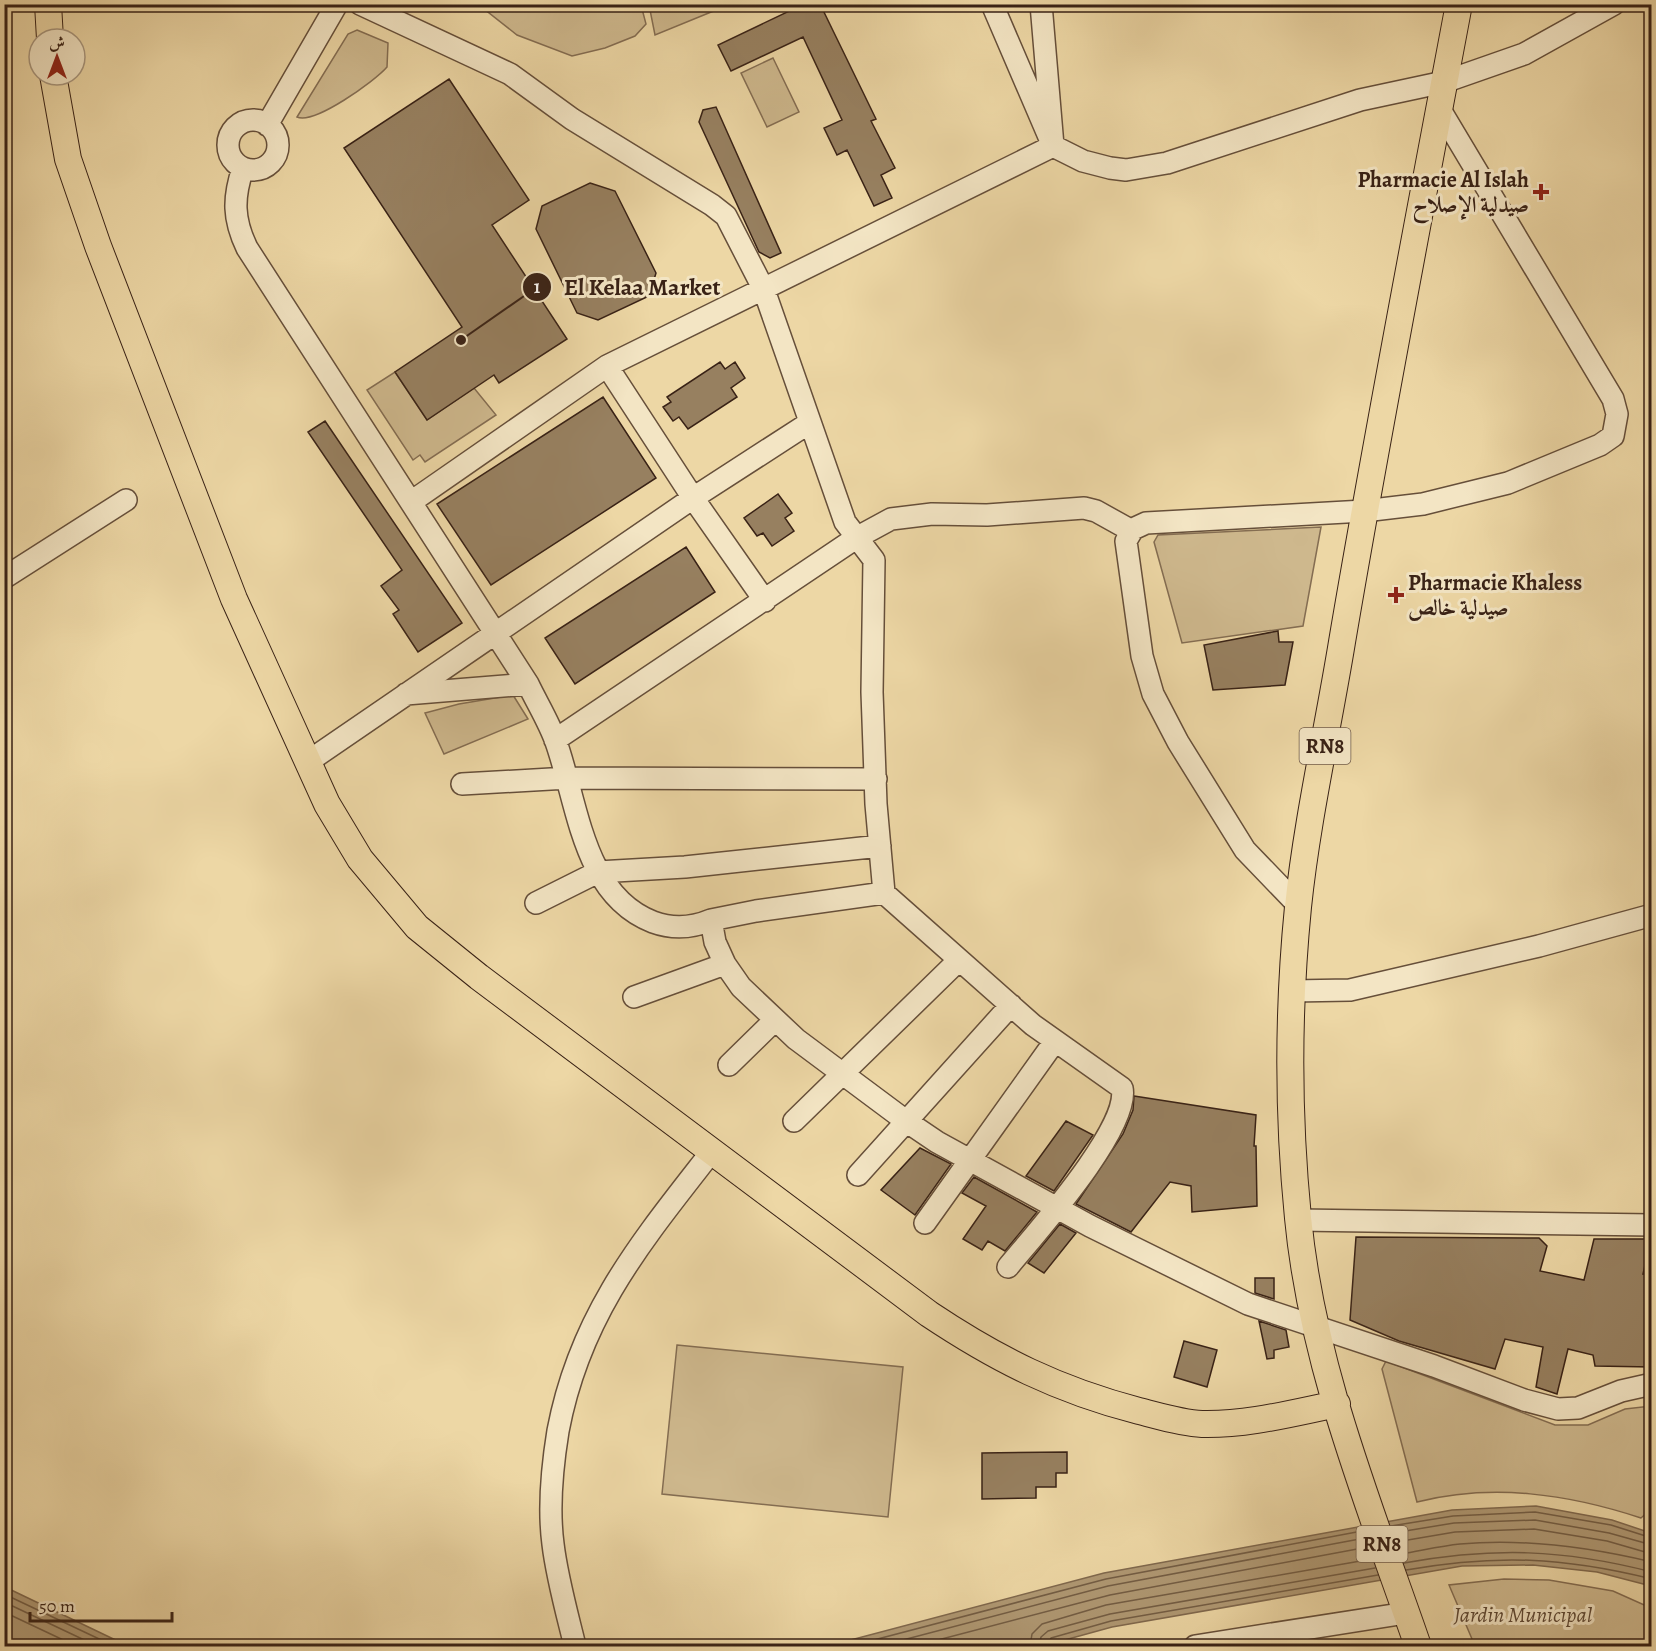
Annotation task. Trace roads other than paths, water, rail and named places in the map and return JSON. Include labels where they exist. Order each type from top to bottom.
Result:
[{"type":"main road","points":[[48,4],[49,27]]},
{"type":"main road","name":"RN8","points":[[1418,1647],[1364,1490],[1337,1404],[1317,1327],[1298,1220],[1291,1063],[1292,991],[1298,905],[1364,511],[1459,4]]},
{"type":"main road","points":[[55,87],[68,159],[98,246],[234,599],[327,804],[360,859],[417,927],[479,977],[929,1314],[982,1349],[1038,1378],[1100,1401],[1199,1424],[1266,1419],[1337,1404]]},
{"type":"street","points":[[267,125],[337,4]]},
{"type":"street","points":[[360,4],[510,74],[572,119],[712,205],[726,216],[764,290],[845,522],[874,560],[872,692],[884,893],[1055,1041],[1116,1082],[1124,1095],[1111,1132],[1008,1267]]},
{"type":"street","points":[[992,4],[1053,146],[1096,165],[1126,170],[1148,168],[1360,100],[1444,82],[1524,54],[1614,4]]},
{"type":"street","points":[[1041,4],[1053,146]]},
{"type":"street","points":[[1298,905],[1245,850],[1178,742],[1153,694],[1142,656],[1126,549],[1131,531],[1146,523],[1364,511],[1423,504],[1509,483],[1600,445],[1613,436],[1617,414],[1613,399],[1439,108]]},
{"type":"street","points":[[249,121],[267,125],[276,135],[278,143],[274,159],[262,169],[243,168],[230,156],[228,141],[231,134],[236,128],[249,121]]},
{"type":"street","points":[[411,502],[607,366],[1053,146]]},
{"type":"street","points":[[243,168],[234,203],[236,219],[247,248],[528,684],[555,740],[580,825],[598,872],[611,894],[640,917],[659,924],[695,927],[711,920],[756,911],[884,893]]},
{"type":"street","points":[[607,366],[693,498],[765,601]]},
{"type":"street","points":[[309,761],[693,498],[809,423]]},
{"type":"street","points":[[4,578],[126,500]]},
{"type":"street","points":[[555,740],[856,538],[891,519],[932,514],[987,515],[1084,508],[1096,511],[1131,531]]},
{"type":"street","points":[[405,694],[528,684]]},
{"type":"street","points":[[462,784],[568,778],[876,779]]},
{"type":"street","points":[[536,903],[598,872],[684,867],[880,846]]},
{"type":"street","points":[[1292,991],[1350,990],[1539,946],[1652,915]]},
{"type":"street","points":[[711,920],[715,942],[725,964],[741,987],[796,1039],[906,1121],[937,1143],[1056,1207],[1248,1304],[1524,1400],[1558,1409],[1578,1408],[1621,1391],[1652,1384]]},
{"type":"street","points":[[794,1121],[959,960]]},
{"type":"street","points":[[634,997],[725,964]]},
{"type":"street","points":[[858,1175],[1011,1005]]},
{"type":"street","points":[[729,1065],[776,1020]]},
{"type":"street","points":[[925,1223],[1055,1041]]},
{"type":"street","points":[[575,1647],[553,1544],[551,1507],[553,1458],[565,1395],[587,1334],[610,1291],[638,1246],[712,1151]]},
{"type":"street","points":[[1298,1220],[1652,1225]]},
{"type":"street","points":[[1195,1647],[1404,1606]]},
{"type":"water","points":[[1536,1506],[1612,1520],[1651,1533],[1651,1586],[1597,1572],[1533,1565],[1462,1566],[1112,1627],[1043,1646],[828,1646],[1104,1573],[1452,1510]]},
{"type":"water","points":[[5,1587],[128,1646],[5,1644]]},
{"type":"place","name":"Pharmacie Al Islah صيدلية الإصلاح","points":[[1541,192]]},
{"type":"place","name":"El Kelaa Market","points":[[461,340]]},
{"type":"place","name":"Pharmacie Khaless صيدلية خالص","points":[[1396,595]]},
{"type":"park label","name":"Jardin Municipal","points":[[1523,1614]]}]
